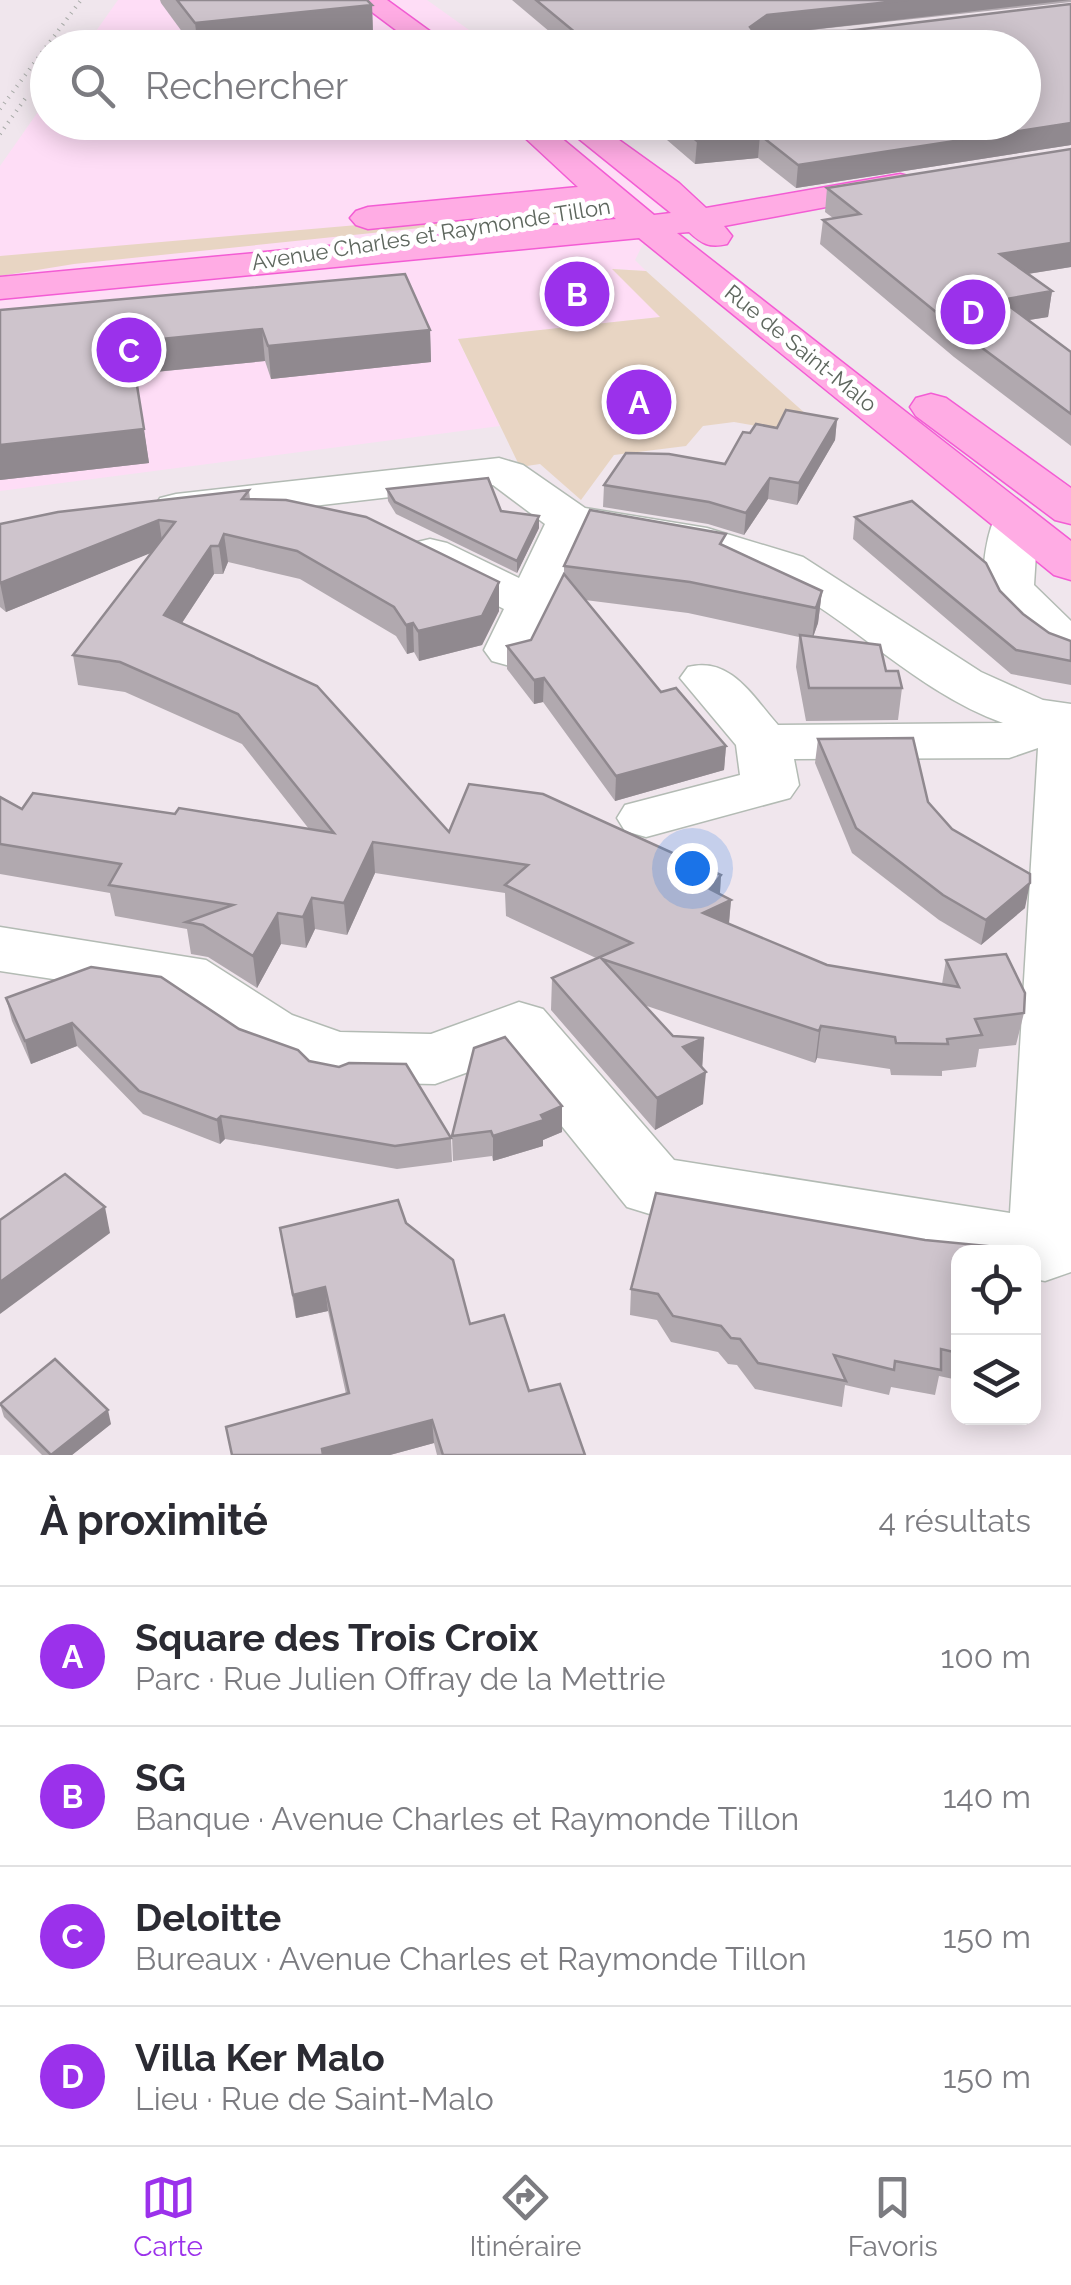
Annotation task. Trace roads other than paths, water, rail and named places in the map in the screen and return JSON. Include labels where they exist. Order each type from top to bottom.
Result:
[{"type":"main road","points":[[370,0],[412,30]]},
{"type":"main road","points":[[401,0],[444,30]]},
{"type":"main road","name":"Rue de Saint-Malo","points":[[521,140],[519,145],[532,161],[524,179]]},
{"type":"main road","name":"Rue de Saint-Malo","points":[[544,140],[625,209],[1071,565]]},
{"type":"main road","name":"Rue de Saint-Malo","points":[[597,140],[684,206],[723,246],[1071,510]]},
{"type":"main road","points":[[625,209],[684,206],[926,171]]},
{"type":"main road","name":"Avenue Charles et Raymonde Tillon","points":[[451,208],[491,197],[524,179]]},
{"type":"main road","name":"Avenue Charles et Raymonde Tillon","points":[[330,221],[451,208],[684,206]]},
{"type":"main road","name":"Avenue Charles et Raymonde Tillon","points":[[0,288],[218,268],[625,209]]},
{"type":"street","points":[[140,512],[373,516],[498,471],[550,510],[571,519],[700,540],[761,556],[808,579],[984,696],[1066,715]]},
{"type":"street","points":[[373,516],[529,602]]},
{"type":"street","points":[[510,650],[529,602],[571,519]]},
{"type":"street","points":[[1016,522],[1009,585],[1018,602],[1071,648]]},
{"type":"street","points":[[646,818],[770,785],[763,742],[707,678]]},
{"type":"street","points":[[763,742],[1009,741],[1066,715]]},
{"type":"street","points":[[0,949],[183,976],[268,1032],[336,1057],[435,1060],[519,1026],[653,1186],[1045,1250],[1066,715]]},
{"type":"railway","points":[[59,30],[81,0]]},
{"type":"railway","points":[[0,109],[30,69]]},
{"type":"railway","points":[[0,134],[27,96]]},
{"type":"place","name":"SG","points":[[577,294]]},
{"type":"place","name":"Villa Ker Malo","points":[[973,312]]},
{"type":"place","name":"Deloitte","points":[[129,350]]},
{"type":"place","name":"Square des Trois Croix","points":[[639,402]]}]
